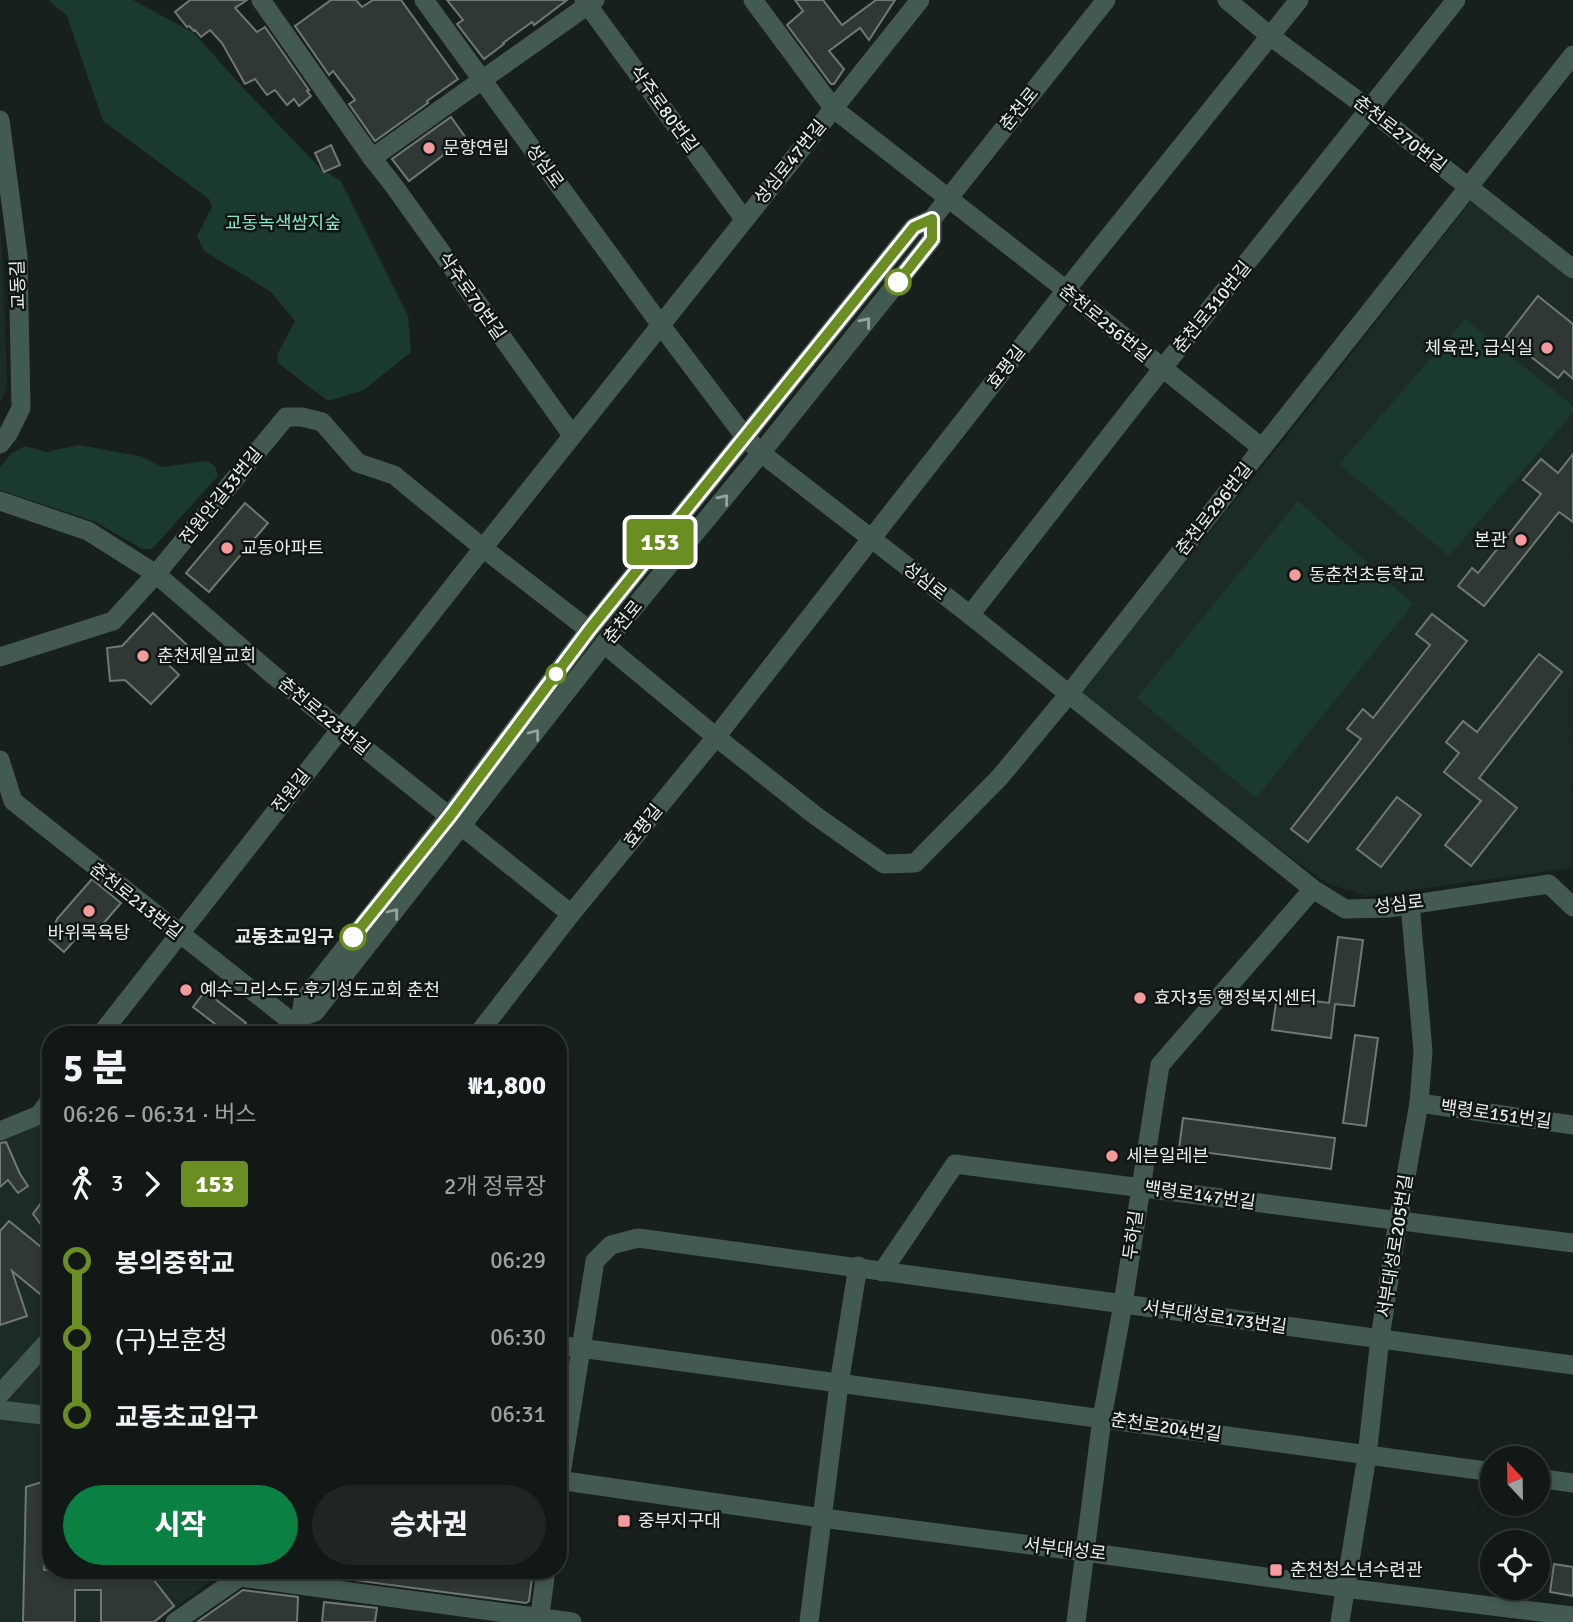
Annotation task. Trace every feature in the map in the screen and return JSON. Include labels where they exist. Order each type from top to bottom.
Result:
[{"type":"street","name":"삭주로70번길","points":[[261,0],[572,435]]},
{"type":"street","name":"성심로","points":[[424,0],[745,437],[761,453],[970,615],[1313,890],[1345,909],[1388,908],[1549,884],[1571,898]]},
{"type":"street","name":"춘천로256번길","points":[[753,0],[834,109],[1262,447]]},
{"type":"street","name":"춘천로","points":[[456,821],[589,630],[914,227],[932,219],[1106,0]]},
{"type":"street","name":"춘천로270번길","points":[[1227,0],[1573,269]]},
{"type":"street","name":"효평길","points":[[484,1026],[570,914],[716,737],[1066,290],[1299,0]]},
{"type":"street","name":"춘천로310번길","points":[[970,615],[1456,0]]},
{"type":"street","name":"성심로47번길","points":[[660,324],[834,109],[917,1]]},
{"type":"street","points":[[372,158],[589,2]]},
{"type":"street","name":"삭주로80번길","points":[[589,2],[744,219]]},
{"type":"street","name":"춘천로296번길","points":[[716,737],[816,816],[884,864],[915,863],[1000,777],[1068,695],[1573,55]]},
{"type":"street","name":"교동길","points":[[0,120],[18,256],[21,408],[0,444]]},
{"type":"street","name":"춘천로","points":[[298,1026],[303,1001],[604,644],[932,239],[932,219]]},
{"type":"street","name":"전원길","points":[[107,1026],[660,324]]},
{"type":"street","name":"전원안길33번길","points":[[156,575],[286,418],[302,417],[322,422],[358,463],[394,475],[483,548]]},
{"type":"street","name":"춘천로223번길","points":[[0,502],[89,531],[156,575],[272,674],[456,821]]},
{"type":"street","points":[[483,548],[589,630]]},
{"type":"street","points":[[0,657],[113,621],[156,575]]},
{"type":"street","points":[[604,644],[716,737]]},
{"type":"street","name":"춘천로213번길","points":[[0,760],[13,801],[295,1026]]},
{"type":"street","points":[[456,821],[570,914]]},
{"type":"street","name":"두하길","points":[[1076,1622],[1102,1418],[1123,1304],[1160,1065],[1313,890]]},
{"type":"street","name":"서부대성로205번길","points":[[1340,1622],[1367,1456],[1380,1338],[1419,1103],[1423,1051],[1410,904]]},
{"type":"street","name":"백령로151번길","points":[[1419,1103],[1573,1125]]},
{"type":"street","points":[[0,1131],[42,1115]]},
{"type":"street","name":"백령로147번길","points":[[882,1272],[955,1164],[1573,1242]]},
{"type":"street","name":"서부대성로173번길","points":[[567,1437],[595,1261],[611,1245],[638,1238],[1573,1364]]},
{"type":"street","points":[[809,1622],[839,1384],[858,1266]]},
{"type":"street","name":"춘천로204번길","points":[[567,1346],[1480,1470]]},
{"type":"street","points":[[0,1394],[42,1348]]},
{"type":"street","points":[[0,1410],[42,1415]]},
{"type":"street","points":[[1550,1480],[1573,1483]]},
{"type":"street","name":"서부대성로","points":[[567,1485],[1573,1616]]},
{"type":"street","points":[[178,1621],[232,1579]]},
{"type":"street","points":[[277,1579],[536,1621],[572,1622]]},
{"type":"street","points":[[536,1621],[544,1579]]},
{"type":"shaded area","name":"동춘천초등학교","points":[[1471,201],[1573,281],[1572,868],[1368,896],[1328,884],[1078,694],[1271,456]]},
{"type":"shaded area","points":[[0,229],[7,388],[0,402]]},
{"type":"shaded area","points":[[38,1120],[42,1123],[42,1579],[213,1579],[157,1622],[0,1622],[0,1136]]},
{"type":"green space","name":"교동녹색쌈지숲","points":[[48,0],[133,0],[194,33],[321,169],[341,181],[408,316],[411,352],[364,390],[328,401],[278,363],[277,355],[295,321],[271,292],[204,251],[197,236],[212,206],[209,199],[103,121],[67,16]]},
{"type":"green space","points":[[1465,319],[1573,406],[1573,413],[1449,556],[1339,464]]},
{"type":"green space","points":[[78,445],[140,456],[162,467],[207,461],[215,466],[218,476],[152,549],[142,549],[96,522],[0,490],[0,467],[11,454],[25,446],[47,452]]},
{"type":"green space","points":[[1298,501],[1413,604],[1256,798],[1137,698]]},
{"type":"building","points":[[190,0],[247,0],[235,8],[257,32],[265,27],[311,96],[299,106],[294,99],[287,105],[275,90],[267,95],[255,79],[245,84],[222,43],[210,30],[201,37],[195,30],[187,27],[175,12]]},
{"type":"building","points":[[331,0],[356,0],[362,7],[373,0],[401,0],[458,79],[375,141],[349,104],[355,100],[333,71],[329,75],[295,26]]},
{"type":"building","points":[[447,0],[567,0],[534,25],[532,22],[484,59],[457,24],[463,20]]},
{"type":"building","points":[[795,0],[823,0],[842,25],[876,0],[895,0],[869,40],[860,28],[829,51],[844,69],[834,84],[831,84],[787,25],[803,11]]},
{"type":"building","name":"문향연립","points":[[451,117],[466,138],[409,181],[392,159]]},
{"type":"building","points":[[331,145],[340,165],[324,172],[315,153]]},
{"type":"building","name":"체육관, 급식실","points":[[1538,296],[1573,324],[1573,379],[1564,371],[1558,378],[1506,337]]},
{"type":"building","name":"본관","points":[[1573,454],[1573,522],[1559,512],[1484,606],[1458,586],[1472,568],[1478,573],[1541,494],[1523,480],[1541,459],[1558,473]]},
{"type":"building","name":"교동아파트","points":[[245,503],[268,523],[209,592],[186,573]]},
{"type":"building","name":"춘천제일교회","points":[[153,613],[188,646],[169,665],[179,675],[151,704],[125,680],[110,681],[107,648],[122,646]]},
{"type":"building","name":"동춘천초등학교","points":[[1432,614],[1467,641],[1308,842],[1291,829],[1361,739],[1347,729],[1363,709],[1373,718],[1430,645],[1416,634]]},
{"type":"building","points":[[1539,654],[1562,672],[1479,778],[1517,808],[1471,866],[1445,845],[1481,801],[1444,772],[1459,753],[1446,742],[1463,721],[1477,732]]},
{"type":"building","points":[[1397,797],[1421,815],[1381,867],[1357,849]]},
{"type":"building","name":"바위목욕탕","points":[[92,879],[121,903],[96,932],[88,925],[64,952],[49,939],[57,919]]},
{"type":"building","points":[[1338,937],[1363,940],[1354,1006],[1335,1004],[1331,1038],[1272,1030],[1277,996],[1329,1003]]},
{"type":"building","points":[[205,991],[246,1023],[244,1026],[213,1026],[215,1024],[193,1007]]},
{"type":"building","points":[[1355,1035],[1378,1038],[1366,1126],[1343,1123]]},
{"type":"building","points":[[1183,1118],[1335,1138],[1331,1169],[1179,1149]]},
{"type":"building","points":[[6,1142],[28,1186],[18,1193],[8,1180],[0,1187],[0,1143]]},
{"type":"building","points":[[42,1202],[42,1226],[33,1214]]},
{"type":"building","points":[[9,1221],[42,1248],[42,1291],[40,1294],[12,1271],[27,1316],[0,1325],[0,1231]]},
{"type":"building","points":[[42,1482],[42,1579],[153,1579],[174,1606],[154,1622],[101,1622],[101,1590],[75,1590],[75,1622],[23,1622],[26,1487]]},
{"type":"building","points":[[1554,1564],[1573,1567],[1573,1596],[1550,1592]]},
{"type":"building","points":[[532,1579],[529,1601],[526,1603],[353,1580]]},
{"type":"building","points":[[243,1590],[298,1597],[297,1622],[197,1622]]},
{"type":"building","points":[[324,1602],[377,1608],[375,1622],[322,1622]]},
{"type":"bus line","name":"153","points":[[353,937],[450,816],[589,630],[778,395],[914,227],[932,219],[932,239],[898,282]]},
{"type":"place","name":"문향연립","points":[[429,148]]},
{"type":"place","name":"체육관, 급식실","points":[[1547,348]]},
{"type":"place","name":"본관","points":[[1521,540]]},
{"type":"place","name":"교동아파트","points":[[227,548]]},
{"type":"place","name":"동춘천초등학교","points":[[1295,575]]},
{"type":"place","name":"춘천제일교회","points":[[143,656]]},
{"type":"place","name":"바위목욕탕","points":[[89,911]]},
{"type":"place","name":"교동초교입구","points":[[353,937]]},
{"type":"place","name":"예수그리스도 후기성도교회 춘천","points":[[186,990]]},
{"type":"place","name":"효자3동 행정복지센터","points":[[1140,998]]},
{"type":"place","name":"세븐일레븐","points":[[1112,1156]]},
{"type":"place","name":"중부지구대","points":[[624,1521]]},
{"type":"place","name":"춘천청소년수련관","points":[[1276,1570]]}]
